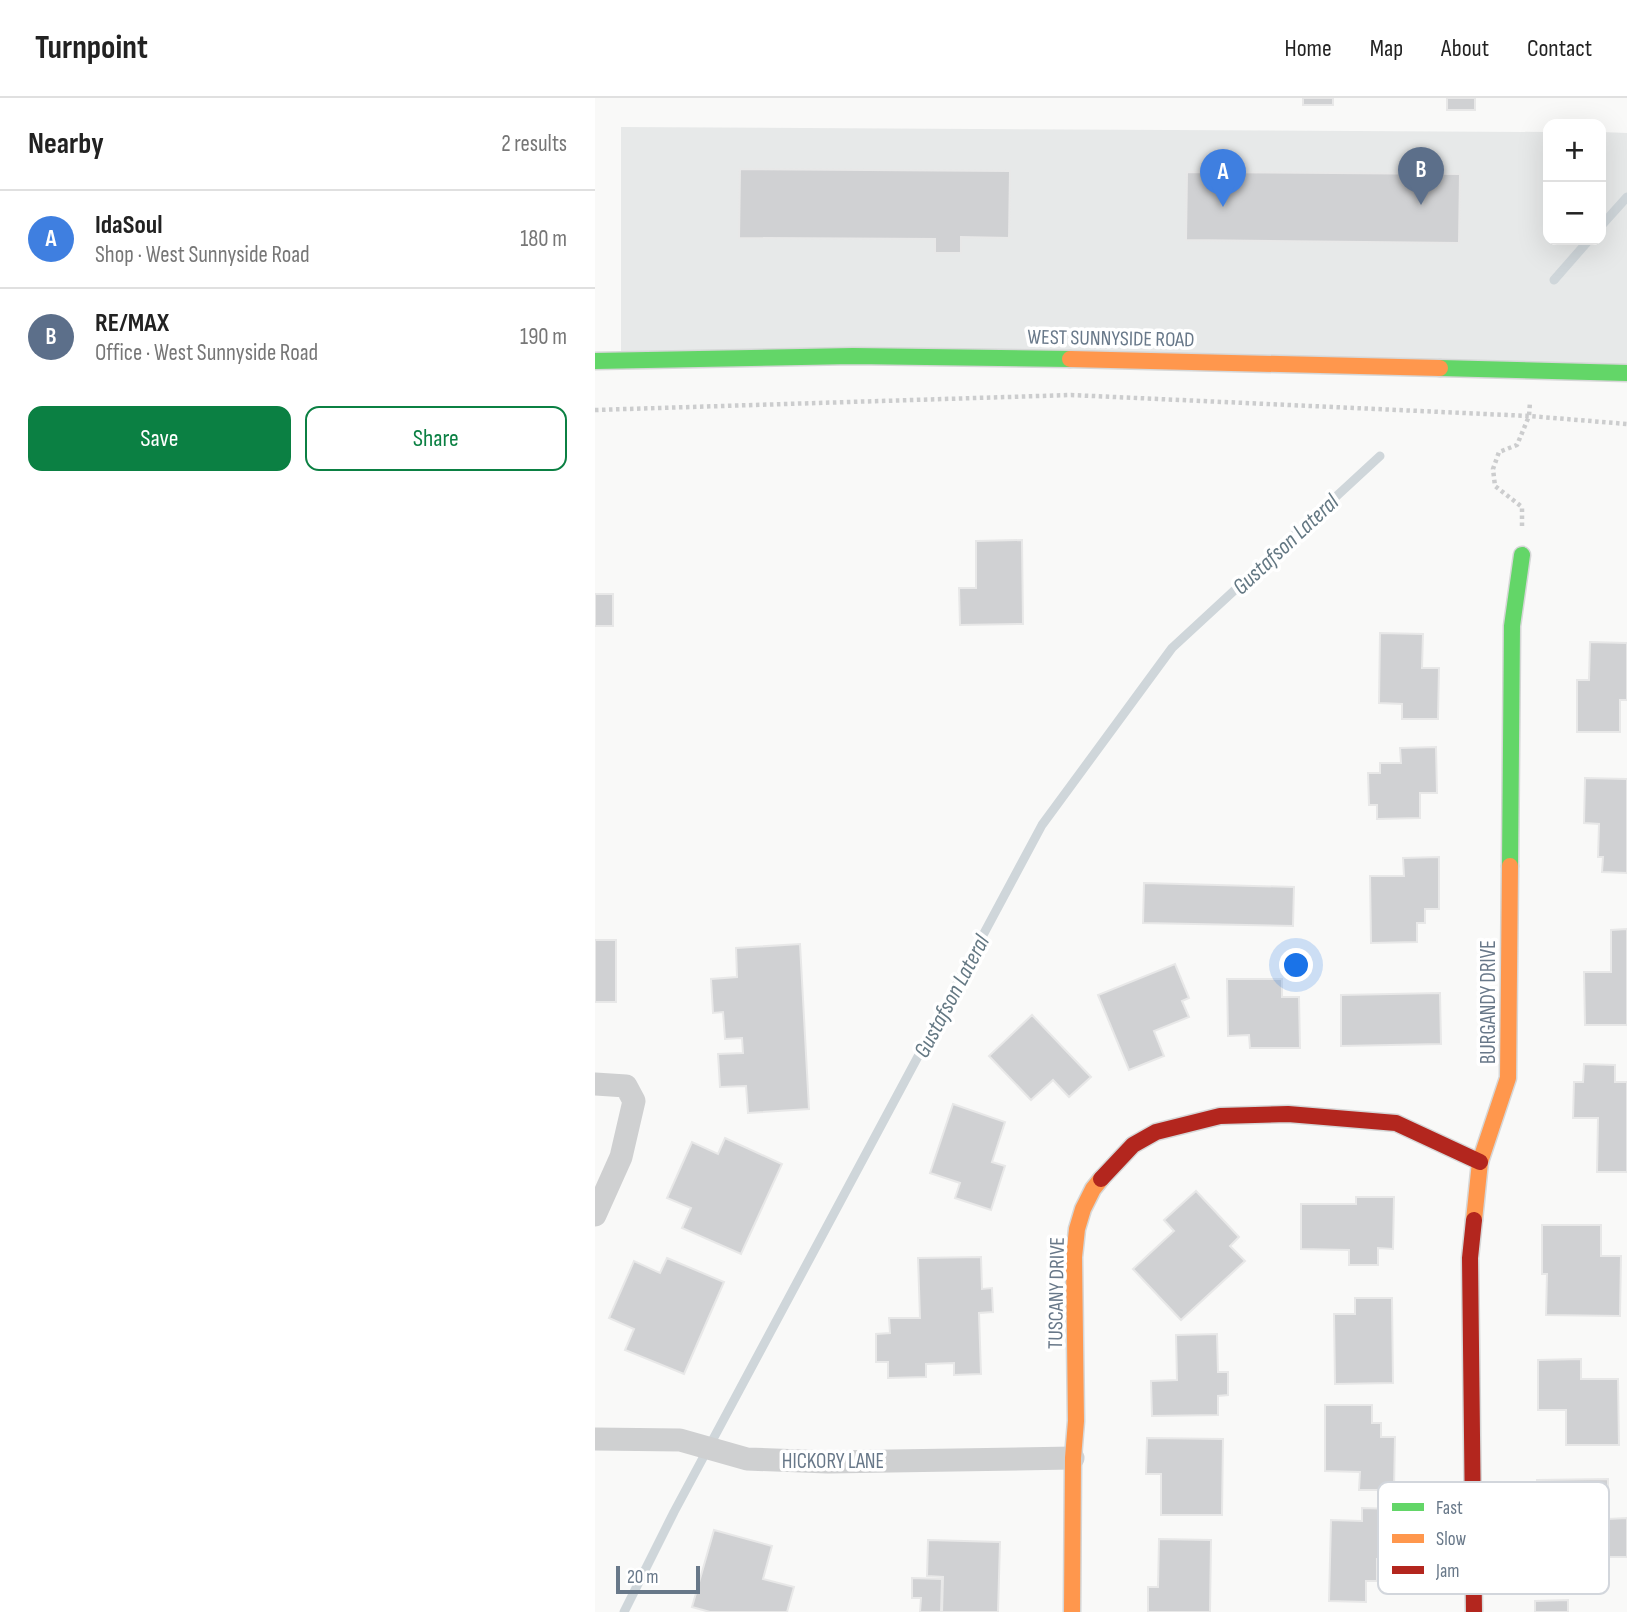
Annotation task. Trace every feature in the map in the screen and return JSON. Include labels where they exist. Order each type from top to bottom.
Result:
[{"type":"street","name":"WEST SUNNYSIDE ROAD","points":[[595,361],[853,356],[1166,360],[1627,373]]},
{"type":"street","name":"BURGANDY DRIVE","points":[[1473,1482],[1471,1258],[1480,1161],[1508,1078],[1512,626],[1522,555]]},
{"type":"street","points":[[595,1084],[626,1086],[634,1101],[621,1157],[595,1215]]},
{"type":"street","name":"TUSCANY DRIVE","points":[[1072,1612],[1077,1229],[1093,1189],[1112,1166],[1133,1145],[1156,1132],[1220,1116],[1288,1114],[1396,1123],[1480,1161]]},
{"type":"street","name":"HICKORY LANE","points":[[595,1440],[680,1440],[747,1460],[828,1462],[1073,1458]]},
{"type":"street","name":"BURGANDY DRIVE","points":[[1474,1594],[1474,1612]]},
{"type":"path","points":[[1522,555],[1522,507],[1495,486],[1493,469],[1499,452],[1517,445],[1529,416],[1534,370]]},
{"type":"path","points":[[595,410],[1071,395],[1529,416],[1627,424]]},
{"type":"shaded area","points":[[621,127],[1543,132],[1543,245],[1606,245],[1606,132],[1627,133],[1627,373],[621,361]]},
{"type":"building","points":[[1303,98],[1333,98],[1333,105],[1303,105]]},
{"type":"building","points":[[1447,98],[1475,98],[1475,110],[1447,110]]},
{"type":"building","points":[[740,169],[1010,171],[1009,238],[961,237],[961,253],[935,253],[935,239],[739,238]]},
{"type":"building","points":[[1187,172],[1460,174],[1459,243],[1186,240]]},
{"type":"building","points":[[1022,540],[1023,624],[960,625],[959,588],[976,588],[976,541]]},
{"type":"building","points":[[595,594],[613,594],[613,626],[595,626]]},
{"type":"building","points":[[1380,633],[1423,634],[1422,668],[1439,668],[1438,719],[1402,719],[1402,704],[1379,703]]},
{"type":"building","points":[[1590,642],[1627,643],[1627,700],[1620,700],[1620,732],[1577,732],[1577,680],[1589,680]]},
{"type":"building","points":[[1436,747],[1437,793],[1420,793],[1420,818],[1377,819],[1377,805],[1369,805],[1368,773],[1380,773],[1380,763],[1401,763],[1400,748]]},
{"type":"building","points":[[1585,778],[1627,779],[1627,873],[1602,872],[1603,857],[1598,857],[1599,824],[1584,823]]},
{"type":"building","points":[[1439,857],[1439,909],[1425,909],[1425,923],[1417,923],[1417,942],[1371,943],[1370,876],[1404,876],[1403,858]]},
{"type":"building","points":[[1144,883],[1294,887],[1293,926],[1143,923]]},
{"type":"building","points":[[1627,929],[1627,1025],[1585,1025],[1584,972],[1611,972],[1611,930]]},
{"type":"building","points":[[595,940],[616,940],[616,1002],[595,1002]]},
{"type":"building","points":[[800,944],[809,1109],[748,1113],[746,1086],[720,1087],[718,1054],[743,1053],[742,1038],[725,1039],[723,1012],[713,1013],[711,979],[737,977],[736,948]]},
{"type":"building","points":[[1175,964],[1189,998],[1182,1001],[1189,1017],[1154,1031],[1164,1056],[1129,1070],[1098,995]]},
{"type":"building","points":[[1227,979],[1282,979],[1282,997],[1299,997],[1300,1048],[1250,1048],[1249,1035],[1228,1036]]},
{"type":"building","points":[[1440,993],[1441,1044],[1341,1046],[1341,995]]},
{"type":"building","points":[[1032,1015],[1091,1077],[1069,1097],[1053,1080],[1031,1100],[989,1056]]},
{"type":"building","points":[[1584,1064],[1615,1065],[1615,1082],[1627,1082],[1627,1172],[1597,1172],[1598,1118],[1573,1118],[1574,1082],[1583,1082]]},
{"type":"building","points":[[953,1104],[1005,1122],[992,1162],[1005,1166],[991,1210],[955,1198],[960,1183],[930,1173]]},
{"type":"building","points":[[725,1138],[782,1164],[741,1254],[682,1228],[691,1208],[667,1198],[692,1142],[718,1154]]},
{"type":"building","points":[[1196,1191],[1239,1237],[1230,1246],[1245,1261],[1181,1320],[1133,1269],[1174,1231],[1164,1220]]},
{"type":"building","points":[[1356,1197],[1394,1197],[1393,1249],[1378,1248],[1378,1265],[1349,1265],[1349,1250],[1301,1249],[1301,1204],[1356,1204]]},
{"type":"building","points":[[1542,1225],[1601,1225],[1601,1256],[1621,1256],[1620,1316],[1546,1315],[1547,1274],[1542,1274]]},
{"type":"building","points":[[981,1257],[982,1289],[992,1288],[993,1312],[979,1313],[981,1374],[954,1375],[954,1363],[926,1364],[926,1377],[888,1378],[888,1362],[876,1362],[876,1334],[890,1333],[889,1318],[920,1318],[918,1258]]},
{"type":"building","points":[[667,1258],[724,1282],[684,1374],[625,1350],[634,1329],[609,1318],[634,1261],[660,1273]]},
{"type":"building","points":[[1355,1298],[1392,1298],[1393,1383],[1335,1384],[1334,1314],[1355,1314]]},
{"type":"building","points":[[1217,1334],[1218,1372],[1228,1372],[1228,1395],[1218,1396],[1218,1415],[1152,1416],[1151,1381],[1177,1380],[1176,1335]]},
{"type":"building","points":[[1581,1359],[1581,1379],[1618,1379],[1619,1445],[1566,1445],[1566,1410],[1538,1410],[1538,1360]]},
{"type":"building","points":[[1325,1405],[1372,1405],[1372,1423],[1381,1423],[1381,1437],[1395,1437],[1394,1482],[1378,1482],[1378,1490],[1359,1490],[1360,1472],[1325,1471]]},
{"type":"building","points":[[1147,1438],[1223,1439],[1222,1515],[1161,1515],[1161,1474],[1146,1474]]},
{"type":"building","points":[[1608,1479],[1608,1482],[1537,1482]]},
{"type":"building","points":[[1362,1508],[1378,1508],[1377,1581],[1366,1581],[1366,1602],[1329,1601],[1331,1520],[1362,1521]]},
{"type":"building","points":[[1627,1518],[1627,1557],[1609,1557],[1609,1519]]},
{"type":"building","points":[[714,1530],[772,1546],[763,1579],[794,1587],[787,1612],[710,1612],[692,1607]]},
{"type":"building","points":[[1159,1539],[1211,1540],[1210,1612],[1148,1612],[1148,1587],[1158,1587]]},
{"type":"building","points":[[928,1540],[1000,1542],[998,1612],[942,1612],[943,1577],[927,1576]]},
{"type":"building","points":[[912,1578],[942,1579],[941,1612],[920,1612],[921,1598],[912,1598]]},
{"type":"building","points":[[1568,1600],[1568,1612],[1535,1612],[1535,1601]]},
{"type":"waterway","name":"Gustafson Lateral","points":[[1606,220],[1627,197]]},
{"type":"waterway","name":"Gustafson Lateral","points":[[1554,280],[1585,245]]},
{"type":"waterway","name":"Gustafson Lateral","points":[[624,1612],[674,1512],[1042,825],[1172,648],[1380,456]]},
{"type":"traffic: fast","points":[[595,361],[853,356],[1070,359]]},
{"type":"traffic: fast","points":[[1440,368],[1627,373]]},
{"type":"traffic: fast","points":[[1510,866],[1512,626],[1522,555]]},
{"type":"traffic: slow","points":[[1070,359],[1440,368]]},
{"type":"traffic: slow","points":[[1474,1220],[1480,1162],[1508,1078],[1510,866]]},
{"type":"traffic: slow","points":[[1072,1612],[1073,1458],[1076,1421],[1074,1257],[1077,1229],[1083,1209],[1101,1179]]},
{"type":"traffic: jam","points":[[1101,1179],[1133,1145],[1156,1132],[1220,1116],[1288,1114],[1396,1123],[1480,1162]]},
{"type":"traffic: jam","points":[[1473,1482],[1470,1258],[1474,1220]]},
{"type":"traffic: jam","points":[[1474,1594],[1474,1612]]},
{"type":"place","name":"RE/MAX","points":[[1421,205]]},
{"type":"place","name":"IdaSoul","points":[[1223,207]]}]
